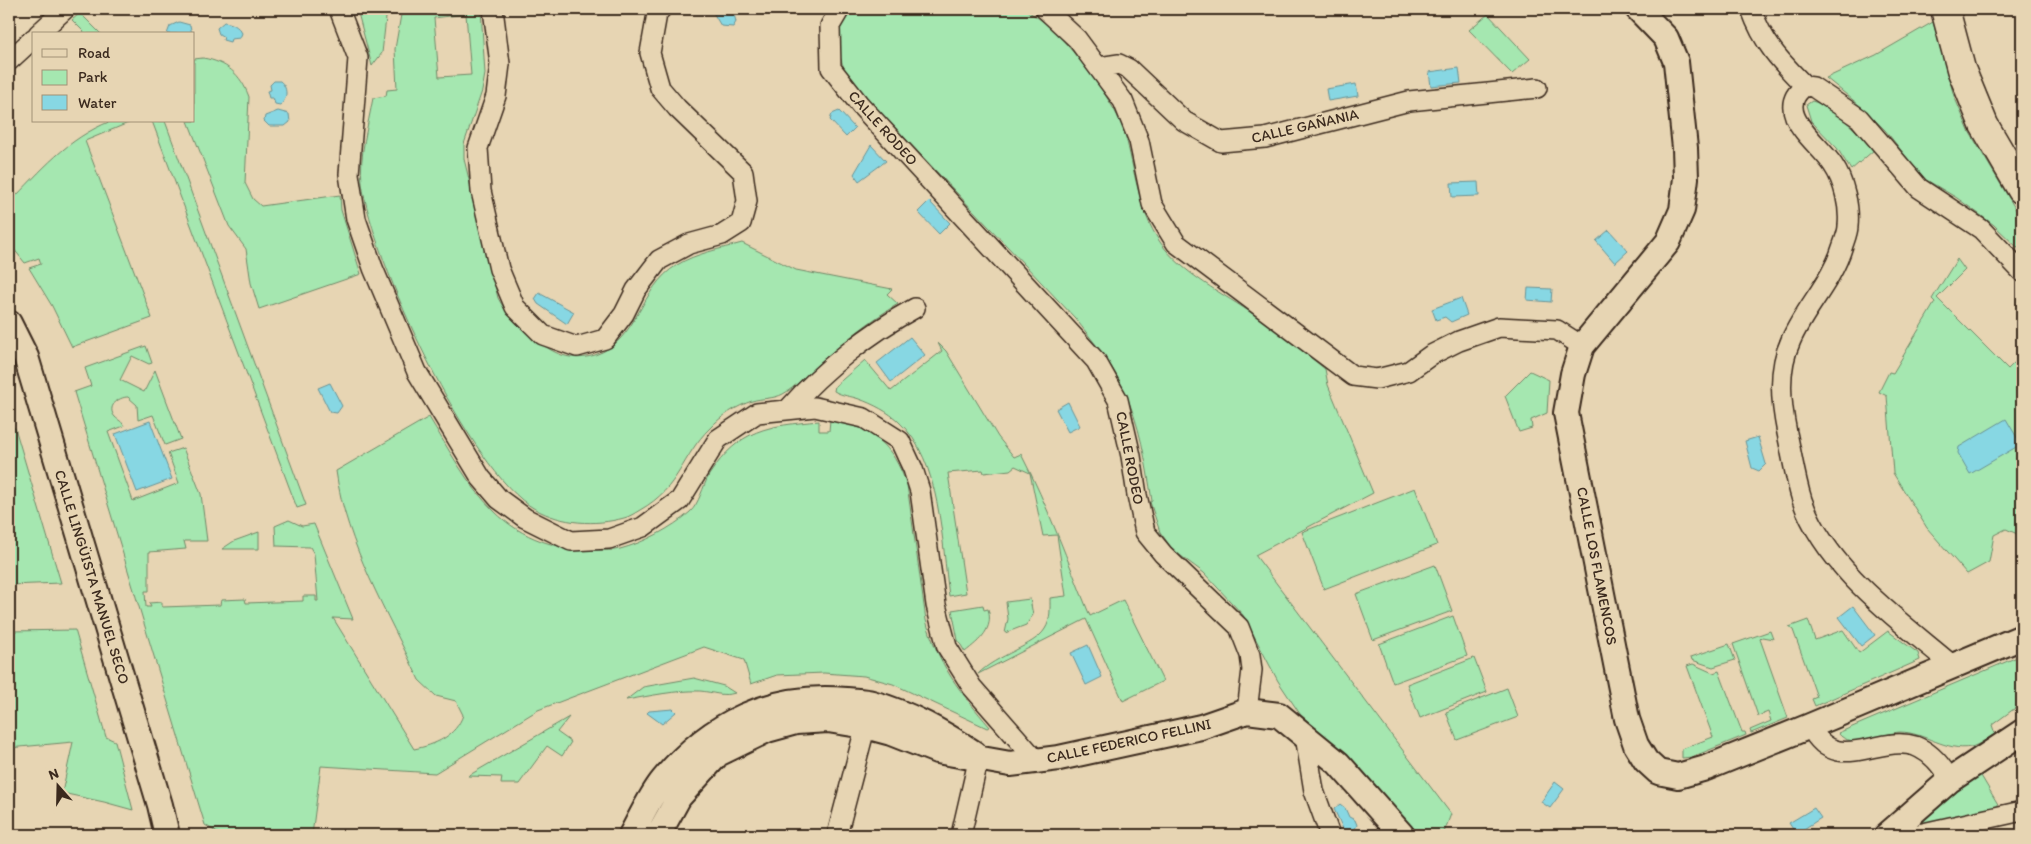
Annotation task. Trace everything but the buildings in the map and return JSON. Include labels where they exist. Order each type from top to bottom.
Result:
[{"type":"main road","points":[[1945,9],[1961,69],[1984,125],[2022,190]]},
{"type":"street","points":[[40,32],[64,9]]},
{"type":"street","points":[[339,9],[358,58],[349,174],[356,219],[373,268],[417,372],[481,478],[499,499],[525,518],[571,541],[609,538],[643,527],[680,500],[718,439],[757,413],[815,406],[864,418],[900,441],[913,469],[920,491],[936,605],[947,647],[972,686],[1036,760]]},
{"type":"street","points":[[493,9],[500,64],[496,96],[478,148],[481,191],[499,269],[515,308],[543,335],[578,347],[605,339],[624,314],[636,290],[659,260],[689,244],[722,234],[741,223],[747,201],[743,172],[676,108],[660,88],[650,53],[657,14],[661,9]]},
{"type":"street","name":"CALLE RODEO","points":[[840,9],[830,26],[831,68],[860,105],[1096,361],[1118,400],[1145,532],[1164,554],[1239,626],[1250,656],[1252,670],[1247,711]]},
{"type":"street","points":[[1045,9],[1077,39],[1123,101],[1139,141],[1152,204],[1176,243],[1353,376],[1377,379],[1409,371],[1431,356],[1459,341],[1499,327],[1557,330],[1582,346]]},
{"type":"street","name":"CALLE LOS FLAMENCOS","points":[[1638,9],[1666,38],[1676,62],[1685,148],[1686,178],[1682,210],[1668,242],[1642,277],[1582,346],[1573,374],[1566,413],[1627,719],[1636,745],[1646,761],[1658,772],[1678,776],[1706,768],[1810,726],[2022,637]]},
{"type":"street","points":[[1751,9],[1758,28],[1772,51],[1804,86],[1813,87],[1859,118],[1919,188],[1980,229],[2022,272]]},
{"type":"street","points":[[9,61],[32,40]]},
{"type":"street","name":"CALLE GAÑANIA","points":[[1099,67],[1119,64],[1129,69],[1184,121],[1221,142],[1265,138],[1409,101],[1537,88]]},
{"type":"street","points":[[1804,86],[1796,93],[1791,102],[1794,117],[1834,165],[1844,188],[1848,227],[1837,266],[1790,341],[1781,377],[1782,408],[1802,501],[1838,562],[1874,600],[1953,666]]},
{"type":"street","points":[[789,408],[802,394],[883,326],[915,308]]},
{"type":"street","name":"CALLE LINGÜISTA MANUEL SECO","points":[[9,323],[26,357],[160,805],[167,835]]},
{"type":"street","name":"CALLE FEDERICO FELLINI","points":[[630,835],[663,780],[704,739],[754,711],[790,700],[827,698],[872,703],[942,732],[979,757]]},
{"type":"street","points":[[837,835],[872,703]]},
{"type":"street","points":[[1247,711],[1279,715],[1338,763],[1402,835]]},
{"type":"street","name":"CALLE FEDERICO FELLINI","points":[[658,835],[679,797],[718,754],[766,730],[796,722],[828,720],[865,726],[891,733],[937,751],[1010,764],[1059,758],[1201,727],[1247,711]]},
{"type":"street","points":[[1810,726],[1816,737],[1838,751],[1857,752],[1903,744],[1915,746],[1940,763],[1950,780]]},
{"type":"street","points":[[1888,835],[1950,780],[2022,732]]},
{"type":"street","points":[[1305,736],[1314,791],[1330,835]]},
{"type":"street","points":[[961,835],[979,757]]},
{"type":"street","points":[[1914,835],[2022,811]]},
{"type":"green space","points":[[357,9],[387,9],[382,53],[372,66]]},
{"type":"green space","points":[[402,9],[481,9],[485,74],[482,91],[464,144],[464,159],[498,298],[508,314],[521,328],[535,340],[556,353],[572,357],[583,357],[595,355],[610,348],[630,326],[654,287],[664,275],[692,257],[742,243],[796,270],[892,289],[887,294],[898,304],[847,340],[788,391],[776,397],[746,403],[719,419],[700,439],[673,481],[664,491],[654,501],[632,515],[613,521],[590,523],[567,521],[535,509],[509,487],[482,453],[454,410],[404,310],[384,261],[370,217],[362,183],[363,151],[373,98],[386,96],[387,90],[397,89],[395,49]],"holes":[[[466,14],[471,75],[439,77],[434,18]]]},
{"type":"green space","points":[[851,9],[1024,9],[1043,22],[1056,33],[1078,58],[1114,109],[1125,134],[1138,190],[1147,217],[1160,242],[1169,254],[1204,283],[1265,322],[1325,369],[1328,385],[1373,493],[1255,555],[1451,814],[1443,835],[1417,835],[1408,830],[1355,763],[1300,714],[1278,681],[1243,615],[1204,573],[1173,550],[1160,532],[1150,502],[1152,501],[1145,458],[1134,415],[1113,369],[1075,318],[851,81],[842,63],[838,45],[841,26]]},
{"type":"green space","points":[[80,13],[99,32],[84,32],[72,20]]},
{"type":"green space","points":[[1488,14],[1530,59],[1512,74],[1469,30]]},
{"type":"green space","points":[[1933,22],[1954,96],[1969,131],[2022,220],[2022,252],[1994,225],[1957,198],[1923,178],[1885,130],[1864,109],[1826,78],[1876,55]]},
{"type":"green space","points":[[203,58],[226,66],[232,70],[246,89],[249,97],[245,183],[253,199],[261,206],[340,195],[341,210],[361,274],[259,309],[251,283],[246,249],[229,226],[188,122],[195,122],[195,59]]},
{"type":"green space","points":[[1812,101],[1837,115],[1854,129],[1874,150],[1851,170],[1837,148],[1811,121],[1806,105]]},
{"type":"green space","points":[[109,122],[131,122],[85,141],[152,318],[72,347],[52,306],[29,268],[41,264],[39,258],[25,263],[9,243],[9,203],[56,156],[95,128]]},
{"type":"green space","points":[[152,122],[165,122],[306,505],[297,508]]},
{"type":"green space","points":[[1957,259],[1965,270],[1937,298],[2008,369],[2022,355],[2022,536],[2006,529],[1994,535],[1989,562],[1967,574],[1927,528],[1893,473],[1887,396],[1879,392],[1889,372],[1893,373],[1934,304],[1935,302],[1932,299]]},
{"type":"green space","points":[[938,343],[946,351],[998,437],[1014,457],[1021,454],[1031,474],[1049,514],[1090,616],[1123,600],[1163,681],[1123,701],[1086,619],[978,674],[995,661],[1033,641],[1040,635],[1048,622],[1050,598],[1066,596],[1057,535],[1043,536],[1030,473],[1015,466],[1010,470],[984,473],[983,470],[948,473],[966,593],[949,596],[937,503],[924,458],[913,438],[895,418],[886,412],[864,401],[834,391],[835,386],[865,360],[891,391],[942,351]]},
{"type":"green space","points":[[146,346],[152,363],[149,364],[132,356],[120,380],[144,392],[155,370],[181,439],[165,445],[153,415],[138,420],[137,405],[128,397],[124,397],[114,403],[112,410],[115,417],[124,426],[108,432],[133,501],[179,483],[168,453],[183,448],[201,494],[207,541],[184,541],[186,549],[149,552],[149,591],[145,591],[146,607],[151,607],[149,603],[162,602],[162,607],[220,605],[221,600],[245,599],[246,603],[303,601],[303,596],[316,596],[316,601],[318,601],[314,554],[310,547],[276,546],[275,526],[289,520],[302,526],[314,524],[353,619],[333,618],[414,749],[430,745],[450,734],[463,715],[456,701],[436,696],[419,680],[358,552],[341,498],[336,471],[429,417],[458,466],[475,490],[505,521],[516,529],[541,541],[568,548],[597,550],[617,550],[638,543],[683,518],[693,509],[709,475],[721,459],[732,447],[756,432],[785,425],[819,421],[819,431],[829,431],[830,420],[858,427],[869,433],[887,448],[895,459],[907,485],[926,620],[937,651],[960,690],[990,727],[987,728],[893,684],[864,676],[824,673],[777,675],[751,684],[744,660],[704,647],[538,710],[435,773],[321,766],[312,835],[221,835],[205,825],[74,392],[91,386],[85,368]]},
{"type":"green space","points":[[1530,371],[1549,380],[1547,413],[1531,420],[1532,428],[1519,432],[1505,396]]},
{"type":"green space","points":[[9,427],[15,428],[61,583],[9,585]]},
{"type":"green space","points":[[1415,488],[1437,545],[1324,589],[1302,532]]},
{"type":"green space","points":[[259,532],[259,549],[222,549],[234,541]]},
{"type":"green space","points":[[1435,565],[1452,611],[1373,640],[1356,594]]},
{"type":"green space","points":[[1030,599],[1033,615],[1026,625],[1005,633],[1008,619],[1006,602]]},
{"type":"green space","points":[[983,605],[984,610],[988,609],[989,622],[987,628],[976,643],[965,652],[958,640],[952,610]]},
{"type":"green space","points":[[1453,616],[1467,656],[1393,683],[1379,644]]},
{"type":"green space","points":[[1808,620],[1815,640],[1843,630],[1859,653],[1888,631],[1918,653],[1920,660],[1815,706],[1812,699],[1817,697],[1793,630],[1789,627]]},
{"type":"green space","points":[[75,630],[106,737],[115,741],[133,810],[62,793],[73,742],[9,748],[9,631]]},
{"type":"green space","points":[[1770,631],[1773,639],[1762,637],[1760,639],[1788,718],[1751,733],[1750,730],[1771,721],[1768,712],[1758,716],[1733,644]]},
{"type":"green space","points":[[1729,644],[1735,660],[1713,667],[1692,660],[1691,657]]},
{"type":"green space","points":[[2022,655],[2022,703],[1992,725],[1995,734],[1974,746],[1953,747],[1918,735],[1900,732],[1859,741],[1851,741],[1838,733]]},
{"type":"green space","points":[[1474,658],[1487,692],[1420,718],[1407,684]]},
{"type":"green space","points":[[1693,664],[1713,673],[1719,671],[1742,732],[1745,732],[1746,735],[1692,757],[1682,758],[1682,749],[1713,737],[1687,666]]},
{"type":"green space","points":[[694,678],[724,686],[735,693],[726,695],[700,691],[682,691],[626,700],[643,687]]},
{"type":"green space","points":[[1507,688],[1518,717],[1457,740],[1446,712]]},
{"type":"green space","points":[[569,717],[557,732],[571,742],[562,756],[547,746],[519,784],[501,784],[502,777],[468,776]]},
{"type":"green space","points":[[1980,774],[1999,806],[1918,825],[1914,823],[1914,820]]},
{"type":"water","points":[[711,9],[727,9],[734,14],[736,22],[733,27],[721,26]]},
{"type":"water","points":[[179,22],[190,25],[192,32],[168,32],[170,26]]},
{"type":"water","points":[[224,22],[239,28],[242,33],[240,38],[231,39],[230,42],[223,40],[224,37],[219,34],[217,28]]},
{"type":"water","points":[[1459,68],[1461,83],[1431,86],[1429,72]]},
{"type":"water","points":[[274,81],[280,81],[286,90],[286,96],[280,105],[275,104],[273,98],[269,98],[267,91],[271,90],[270,85]]},
{"type":"water","points":[[1356,84],[1358,96],[1328,101],[1326,89]]},
{"type":"water","points":[[278,111],[289,114],[290,122],[285,126],[269,126],[264,121],[265,116]]},
{"type":"water","points":[[839,111],[855,128],[846,137],[830,120],[832,114]]},
{"type":"water","points":[[871,145],[886,161],[859,181],[854,174]]},
{"type":"water","points":[[1478,182],[1479,196],[1452,197],[1451,183]]},
{"type":"water","points":[[929,201],[950,223],[939,234],[918,212]]},
{"type":"water","points":[[1609,230],[1628,251],[1615,263],[1596,241]]},
{"type":"water","points":[[1528,288],[1552,289],[1551,302],[1527,300]]},
{"type":"water","points":[[539,293],[574,312],[567,324],[538,304],[535,299]]},
{"type":"water","points":[[1461,298],[1467,315],[1451,322],[1445,317],[1436,320],[1432,309]]},
{"type":"water","points":[[910,337],[925,355],[891,382],[877,363]]},
{"type":"water","points":[[330,383],[342,406],[337,413],[330,412],[318,388]]},
{"type":"water","points":[[1068,402],[1080,426],[1068,432],[1056,409]]},
{"type":"water","points":[[2006,419],[2019,441],[2018,446],[1970,474],[1958,453],[1959,447]]},
{"type":"water","points":[[150,421],[172,479],[137,492],[115,434]]},
{"type":"water","points":[[1758,437],[1766,464],[1759,471],[1752,468],[1745,441]]},
{"type":"water","points":[[1853,606],[1875,635],[1861,646],[1839,617]]},
{"type":"water","points":[[1088,645],[1102,677],[1086,685],[1071,653]]},
{"type":"water","points":[[673,709],[676,712],[662,724],[647,713],[649,711]]},
{"type":"water","points":[[1555,782],[1564,789],[1550,808],[1541,802]]},
{"type":"water","points":[[1340,804],[1345,808],[1349,817],[1355,820],[1357,825],[1354,831],[1344,831],[1334,809]]},
{"type":"water","points":[[1814,808],[1821,818],[1796,834],[1789,823]]}]
